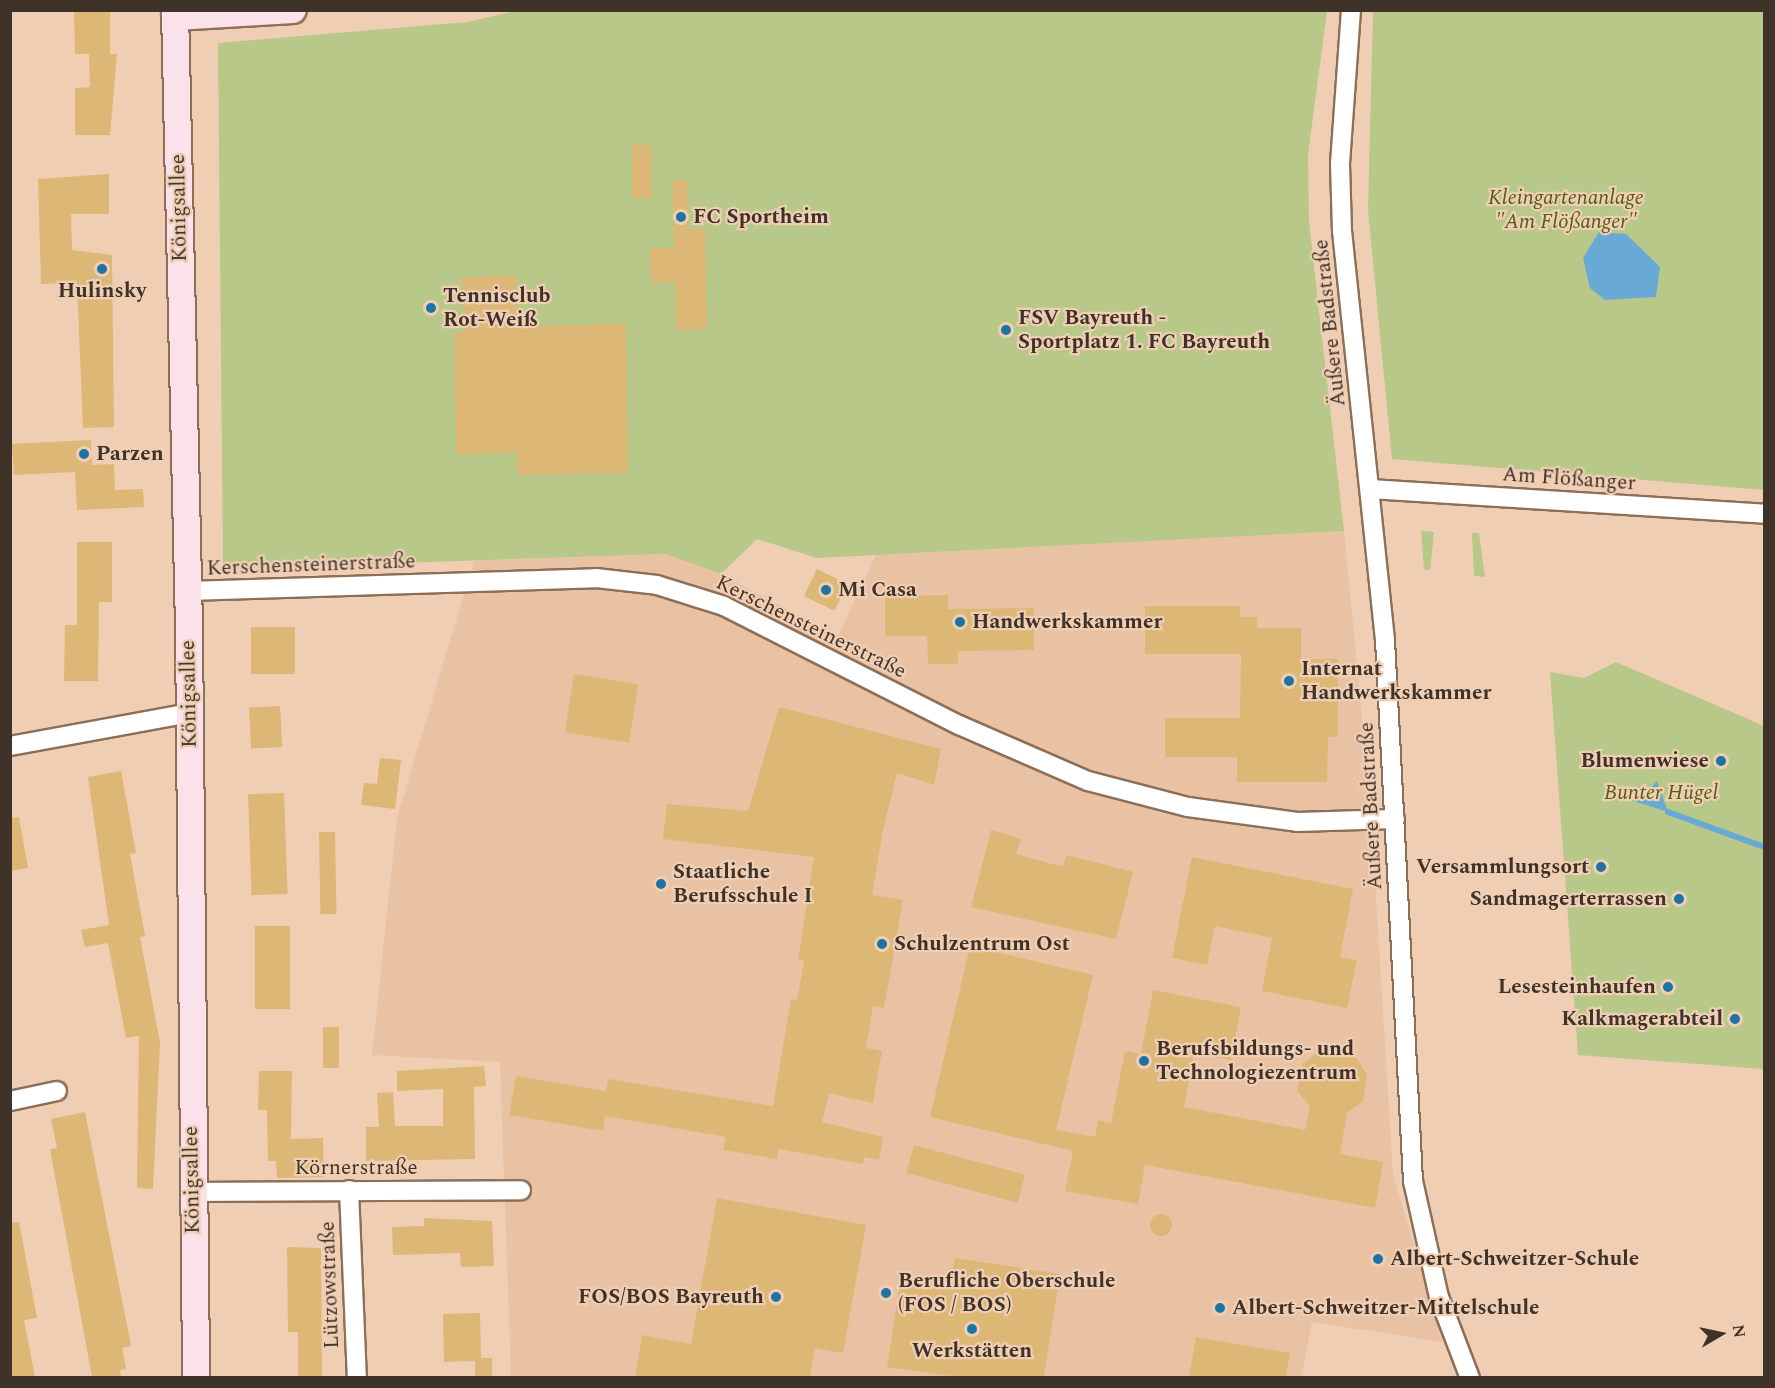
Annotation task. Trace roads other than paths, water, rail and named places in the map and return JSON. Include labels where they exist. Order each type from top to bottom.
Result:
[{"type":"main road","points":[[175,14],[293,10]]},
{"type":"main road","name":"Königsallee","points":[[175,14],[190,713],[192,1192],[196,1377]]},
{"type":"street","name":"Äußere Badstraße","points":[[1351,10],[1341,197],[1371,489],[1395,819],[1413,1181],[1439,1297],[1470,1377]]},
{"type":"street","name":"Am Flößanger","points":[[1371,489],[1764,514]]},
{"type":"street","name":"Kerschensteinerstraße","points":[[188,591],[596,578],[657,585],[724,606],[959,725],[1088,781],[1188,807],[1297,822],[1395,819]]},
{"type":"street","points":[[10,746],[190,713]]},
{"type":"street","points":[[10,1101],[57,1091]]},
{"type":"street","name":"Lützowstraße","points":[[349,1190],[357,1377]]},
{"type":"street","name":"Körnerstraße","points":[[192,1192],[520,1190]]},
{"type":"water","points":[[1599,232],[1626,234],[1660,267],[1656,297],[1605,300],[1590,288],[1583,258]]},
{"type":"water","points":[[1657,781],[1668,812],[1624,798],[1625,791],[1648,791]]},
{"type":"waterway","points":[[1668,812],[1764,847]]},
{"type":"place","name":"FC Sportheim","points":[[681,217]]},
{"type":"place","name":"Hulinsky","points":[[102,269]]},
{"type":"place","name":"Tennisclub Rot-Weiß","points":[[431,308]]},
{"type":"place","name":"FSV Bayreuth - Sportplatz 1. FC Bayreuth","points":[[1006,330]]},
{"type":"place","name":"Parzen","points":[[84,454]]},
{"type":"place","name":"Mi Casa","points":[[826,590]]},
{"type":"place","name":"Handwerkskammer","points":[[960,622]]},
{"type":"place","name":"Internat Handwerkskammer","points":[[1289,681]]},
{"type":"place","name":"Blumenwiese","points":[[1721,761]]},
{"type":"place","name":"Versammlungsort","points":[[1601,867]]},
{"type":"place","name":"Staatliche Berufsschule I","points":[[661,884]]},
{"type":"place","name":"Sandmagerterrassen","points":[[1679,899]]},
{"type":"place","name":"Schulzentrum Ost","points":[[882,944]]},
{"type":"place","name":"Lesesteinhaufen","points":[[1668,987]]},
{"type":"place","name":"Kalkmagerabteil","points":[[1735,1019]]},
{"type":"place","name":"Berufsbildungs- und Technologiezentrum","points":[[1144,1061]]},
{"type":"place","name":"Albert-Schweitzer-Schule","points":[[1378,1259]]},
{"type":"place","name":"Berufliche Oberschule (FOS / BOS)","points":[[886,1293]]},
{"type":"place","name":"FOS/BOS Bayreuth","points":[[776,1297]]},
{"type":"place","name":"Albert-Schweitzer-Mittelschule","points":[[1220,1308]]},
{"type":"place","name":"Werkstätten","points":[[972,1329]]},
{"type":"park label","name":"Kleingartenanlage \"Am Flößanger\"","points":[[1566,210]]},
{"type":"park label","name":"Bunter Hügel","points":[[1661,793]]}]
